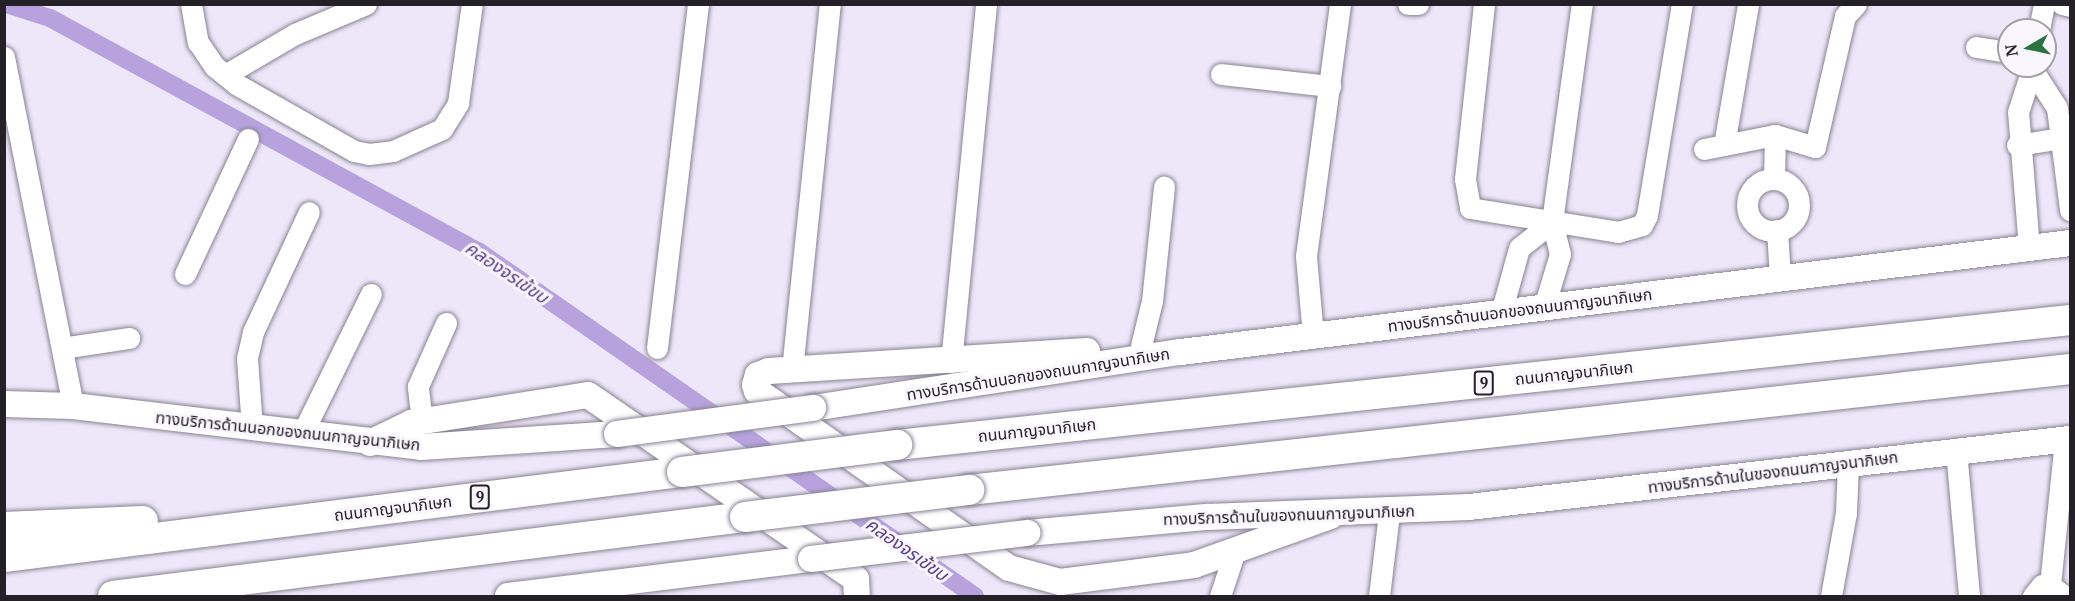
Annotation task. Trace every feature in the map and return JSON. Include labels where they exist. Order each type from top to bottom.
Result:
[{"type":"highway","name":"ถนนกาญจนาภิเษก","points":[[4,556],[897,446],[2070,320]]},
{"type":"highway","points":[[114,597],[350,565],[969,490],[2070,369]]},
{"type":"highway","points":[[4,527],[221,516],[278,523]]},
{"type":"highway","points":[[244,597],[350,565]]},
{"type":"main road","name":"ทางบริการด้านนอกของถนนกาญจนาภิเษก","points":[[4,404],[74,406],[370,443],[421,447],[513,444],[617,434],[813,408],[1181,352],[2070,243]]},
{"type":"main road","points":[[1181,352],[1141,346],[951,362],[792,370],[758,375],[757,391],[1009,568],[1060,582],[1194,565],[1233,554],[1331,516]]},
{"type":"main road","points":[[370,443],[422,421],[588,395],[856,579],[857,597]]},
{"type":"main road","name":"ทางบริการด้านในของถนนกาญจนาภิเษก","points":[[508,597],[614,590],[649,580],[1027,533],[1198,518],[1389,513],[2068,439]]},
{"type":"main road","points":[[649,580],[681,597]]},
{"type":"street","points":[[191,4],[198,42],[225,75],[354,151],[393,151],[442,129],[458,103],[472,4]]},
{"type":"street","points":[[225,75],[296,34],[366,4]]},
{"type":"street","points":[[657,348],[698,4]]},
{"type":"street","points":[[792,370],[830,4]]},
{"type":"street","points":[[951,362],[986,4]]},
{"type":"street","points":[[1313,336],[1306,256],[1340,4]]},
{"type":"street","points":[[1408,4],[1418,4]]},
{"type":"street","points":[[1484,4],[1466,202],[1479,211],[1618,232],[1642,225],[1647,215],[1682,4]]},
{"type":"street","points":[[1544,307],[1560,254],[1552,222],[1582,4]]},
{"type":"street","points":[[1748,4],[1714,147],[1775,135],[1815,147],[1845,16],[1856,4]]},
{"type":"street","points":[[2062,4],[2070,6]]},
{"type":"street","points":[[1976,47],[1997,50]]},
{"type":"street","points":[[4,57],[74,406]]},
{"type":"street","points":[[1221,74],[1330,86]]},
{"type":"street","points":[[2029,78],[2018,112],[2018,145],[2029,248]]},
{"type":"street","points":[[2038,78],[2057,108],[2070,210]]},
{"type":"street","points":[[1774,179],[1775,135]]},
{"type":"street","points":[[2018,145],[2062,138]]},
{"type":"street","points":[[185,274],[248,139]]},
{"type":"street","points":[[1774,179],[1793,189],[1798,205],[1793,220],[1777,230],[1756,225],[1747,202],[1754,187],[1774,179]]},
{"type":"street","points":[[1141,346],[1152,301],[1164,187]]},
{"type":"street","points":[[252,428],[247,358],[253,332],[309,212]]},
{"type":"street","points":[[1501,313],[1519,248],[1552,222]]},
{"type":"street","points":[[1777,230],[1780,278]]},
{"type":"street","points":[[302,434],[371,294]]},
{"type":"street","points":[[422,421],[418,386],[446,323]]},
{"type":"street","points":[[62,348],[129,338]]},
{"type":"street","points":[[2049,593],[2068,439]]},
{"type":"street","points":[[1956,450],[1969,597]]},
{"type":"street","points":[[1831,597],[1846,513],[1848,463]]},
{"type":"street","points":[[1379,597],[1389,513]]},
{"type":"street","points":[[1220,597],[1233,554]]},
{"type":"waterway","name":"คลองจรเข้ขบ","points":[[6,4],[50,18],[478,251],[975,596]]}]
